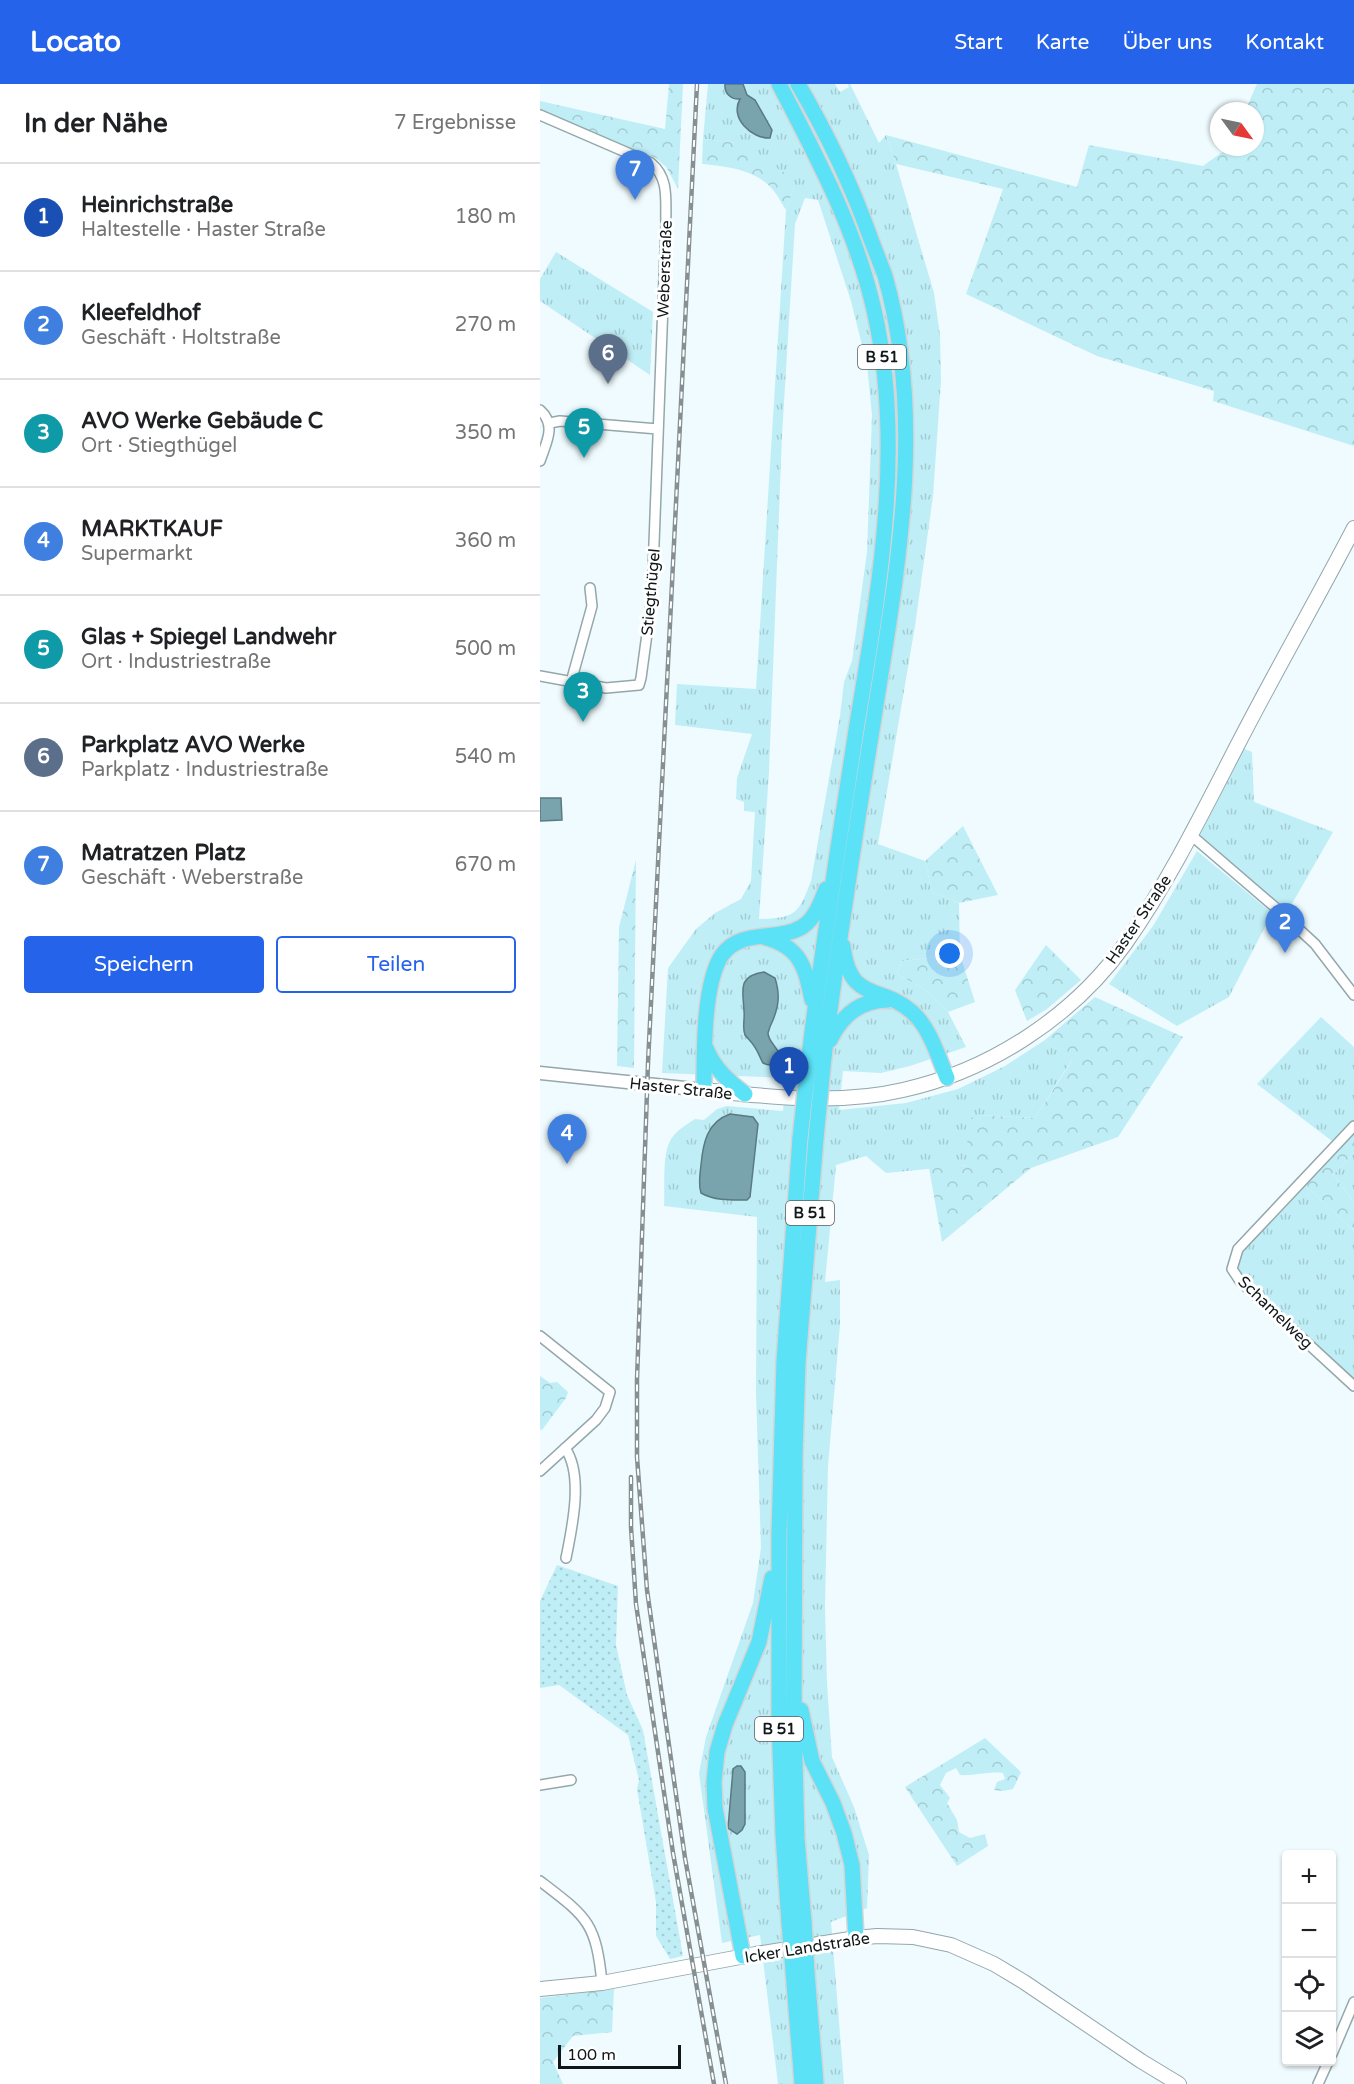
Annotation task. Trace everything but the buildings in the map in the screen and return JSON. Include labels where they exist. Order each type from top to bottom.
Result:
[{"type":"highway","name":"B 51","points":[[779,84],[843,211],[863,268],[875,311],[885,384],[889,436],[878,590],[814,1012],[817,1057],[816,1138],[798,1363],[795,1454],[794,1722],[802,2084]]},
{"type":"highway","name":"B 51","points":[[797,1923],[783,1835],[779,1722],[779,1534],[784,1361],[800,1138],[841,928],[895,591],[907,437],[901,360],[884,275],[858,204],[836,153],[798,84]]},
{"type":"highway","points":[[704,1090],[708,999],[714,970],[723,953],[734,943],[789,932],[802,927],[816,913],[835,867]]},
{"type":"highway","points":[[841,928],[844,956],[850,973],[857,983],[873,993],[900,1003],[913,1012],[926,1030],[947,1078]]},
{"type":"highway","points":[[760,936],[776,940],[799,958],[807,973],[814,1012]]},
{"type":"highway","points":[[817,1057],[849,1012],[863,1004],[877,1000],[891,1000]]},
{"type":"highway","points":[[706,1048],[711,1060],[723,1075],[745,1094]]},
{"type":"highway","name":"B 51","points":[[743,1956],[715,1808],[717,1752],[725,1725],[759,1642],[779,1534]]},
{"type":"highway","name":"B 51","points":[[794,1686],[812,1761],[833,1803],[852,1865],[856,1938]]},
{"type":"highway","name":"B 51","points":[[800,1971],[816,2084]]},
{"type":"main road","name":"Haster Straße","points":[[704,1090],[745,1094],[857,1097],[902,1090],[947,1078],[997,1054],[1026,1037],[1073,1001],[1125,944],[1191,835],[1354,528]]},
{"type":"main road","name":"Icker Landstraße","points":[[540,1989],[602,1983],[743,1956],[856,1938],[913,1937],[974,1954],[1024,1982],[1179,2084]]},
{"type":"street","name":"Weberstraße","points":[[540,115],[651,163],[661,171],[663,176],[666,224],[658,429]]},
{"type":"street","points":[[540,410],[550,423],[540,461]]},
{"type":"street","points":[[550,423],[560,421],[658,429]]},
{"type":"street","name":"Stiegthügel","points":[[540,676],[606,688],[639,685],[652,597],[658,429]]},
{"type":"street","points":[[571,682],[592,606],[590,588]]},
{"type":"street","points":[[1191,835],[1315,944],[1354,995]]},
{"type":"street","name":"Haster Straße","points":[[540,1073],[704,1090]]},
{"type":"street","name":"Schamelweg","points":[[1354,1126],[1238,1249],[1232,1269],[1240,1281],[1354,1386]]},
{"type":"street","points":[[540,1336],[610,1392],[605,1408],[596,1420],[540,1472]]},
{"type":"street","points":[[565,1448],[573,1464],[575,1511],[566,1558]]},
{"type":"street","points":[[540,1785],[572,1780]]},
{"type":"street","points":[[540,1881],[573,1906],[593,1931],[602,1983]]},
{"type":"street","points":[[1336,2045],[1354,2002]]},
{"type":"street","points":[[1318,2084],[1326,2066]]},
{"type":"green space","points":[[669,84],[683,84],[678,189],[667,168],[656,158],[540,111],[540,101],[665,129]]},
{"type":"green space","points":[[708,84],[835,84],[840,92],[850,84],[879,143],[886,135],[934,293],[940,335],[941,380],[933,496],[915,626],[878,844],[925,861],[932,892],[959,903],[960,955],[902,961],[897,974],[923,988],[948,1012],[966,1047],[881,1073],[843,1071],[839,1110],[906,1103],[958,1089],[1005,1066],[1045,1040],[1071,1061],[1035,1118],[976,1115],[969,1165],[886,1173],[866,1156],[836,1165],[825,1282],[840,1280],[840,1325],[828,1466],[825,1607],[827,1683],[832,1757],[854,1807],[869,1855],[867,1908],[831,1922],[844,2084],[778,2084],[760,1935],[722,1943],[699,1773],[706,1737],[753,1603],[761,1548],[756,1393],[757,1217],[664,1206],[667,1147],[678,1131],[695,1119],[704,1120],[717,1109],[727,1106],[783,1111],[786,1078],[662,1073],[668,968],[696,929],[715,913],[741,899],[751,881],[755,812],[744,811],[744,802],[736,799],[737,778],[752,734],[675,725],[677,684],[756,689],[786,210],[794,188],[732,142],[703,139]],"holes":[[[805,198],[818,200],[851,301],[867,365],[872,415],[867,552],[852,661],[844,682],[811,881],[794,912],[788,916],[759,919],[769,772],[782,435],[795,224]]]},
{"type":"green space","points":[[1257,84],[1354,84],[1354,446],[1213,401],[1214,391],[1097,356],[966,294],[1003,189],[896,164],[886,135],[1077,187],[1089,145],[1203,166],[1217,156],[1264,156],[1264,102],[1249,102]]},
{"type":"green space","points":[[703,139],[732,142],[785,173],[794,188],[786,210],[773,190],[759,178],[741,170],[702,164]]},
{"type":"green space","points":[[556,252],[653,312],[650,375],[540,301],[540,279]]},
{"type":"green space","points":[[1237,746],[1252,752],[1254,802],[1333,832],[1285,916],[1184,830],[1211,782]]},
{"type":"green space","points":[[963,826],[998,895],[959,903],[932,892],[925,861]]},
{"type":"green space","points":[[1197,851],[1272,913],[1229,997],[1177,1026],[1109,984],[1153,926]]},
{"type":"green space","points":[[636,860],[634,1068],[617,1066],[619,927]]},
{"type":"green space","points":[[1046,945],[1081,980],[1047,1009],[1027,1021],[1015,990]]},
{"type":"green space","points":[[960,955],[975,1002],[948,1012],[923,988],[897,974],[902,961]]},
{"type":"green space","points":[[1095,997],[1183,1037],[1118,1137],[1031,1168],[942,1242],[929,1168],[969,1165],[966,1121],[976,1115],[1035,1118],[1071,1062],[1045,1040]]},
{"type":"green space","points":[[1321,1017],[1354,1047],[1354,1120],[1332,1141],[1257,1084]]},
{"type":"green space","points":[[1354,1126],[1354,1153],[1333,1175],[1354,1202],[1354,1231],[1301,1181]]},
{"type":"green space","points":[[1354,1153],[1354,1202],[1333,1175]]},
{"type":"green space","points":[[1301,1181],[1354,1231],[1354,1386],[1232,1269],[1238,1249]]},
{"type":"green space","points":[[540,1376],[550,1383],[557,1382],[568,1392],[542,1430],[540,1429]]},
{"type":"green space","points":[[557,1565],[618,1586],[616,1645],[627,1695],[643,1730],[683,1956],[670,1959],[656,1936],[656,1902],[637,1789],[639,1780],[628,1735],[559,1685],[540,1688],[540,1601]]},
{"type":"green space","points":[[985,1738],[1021,1772],[1013,1789],[1003,1791],[994,1790],[997,1782],[1005,1779],[1003,1773],[960,1775],[956,1768],[946,1773],[940,1785],[950,1798],[947,1803],[957,1820],[959,1832],[970,1838],[985,1834],[988,1846],[957,1866],[905,1787]]},
{"type":"green space","points":[[614,1989],[612,2032],[573,2036],[553,2062],[563,2084],[540,2084],[540,1998]]},
{"type":"shaded area","points":[[725,84],[743,84],[747,95],[755,100],[772,130],[770,138],[756,135],[744,126],[738,113],[737,106],[740,99],[729,95]]},
{"type":"shaded area","points":[[540,798],[561,798],[562,820],[540,821]]},
{"type":"shaded area","points":[[764,972],[775,978],[778,989],[777,1009],[768,1033],[777,1049],[779,1059],[772,1065],[763,1063],[745,1035],[744,1029],[744,985],[749,977]]},
{"type":"shaded area","points":[[730,1114],[753,1117],[758,1124],[750,1197],[747,1200],[724,1200],[701,1193],[700,1190],[705,1141],[716,1122]]},
{"type":"shaded area","points":[[741,1766],[745,1772],[745,1824],[737,1834],[728,1828],[733,1769]]},
{"type":"railway","points":[[697,84],[648,1063],[637,1380],[637,1457],[647,1590],[685,1858],[726,2084]]},
{"type":"railway","points":[[631,1477],[631,1527],[636,1604],[673,1853],[714,2084]]},
{"type":"place","name":"Matratzen Platz","points":[[635,200]]},
{"type":"place","name":"Parkplatz AVO Werke","points":[[608,384]]},
{"type":"place","name":"Glas + Spiegel Landwehr","points":[[584,458]]},
{"type":"place","name":"AVO Werke Gebäude C","points":[[583,722]]},
{"type":"place","name":"Kleefeldhof","points":[[1285,953]]},
{"type":"place","name":"Heinrichstraße","points":[[789,1097]]},
{"type":"place","name":"MARKTKAUF","points":[[567,1164]]}]
